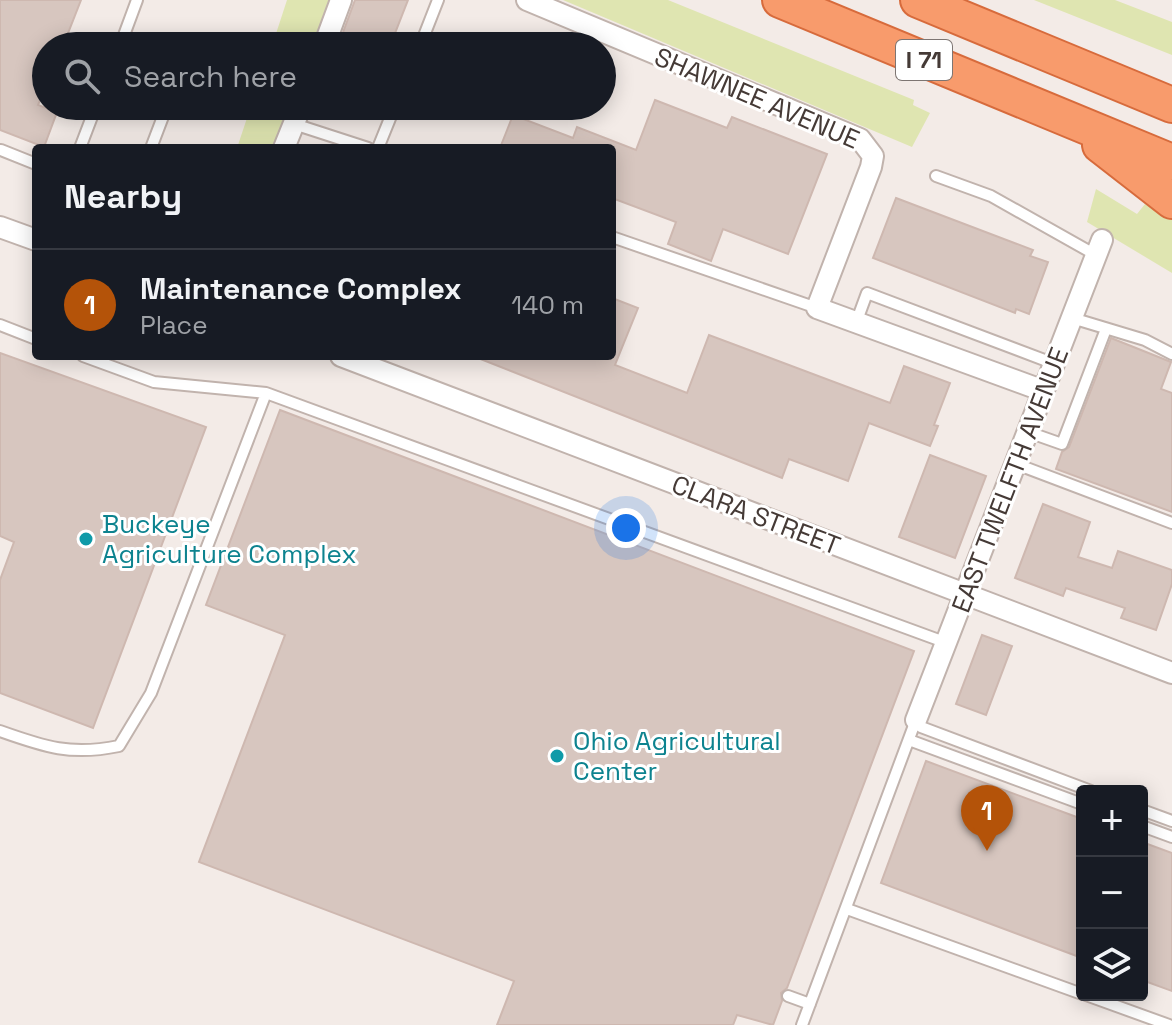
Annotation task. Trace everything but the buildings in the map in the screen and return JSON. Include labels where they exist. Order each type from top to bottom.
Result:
[{"type":"highway","name":"I 71","points":[[780,0],[1172,162]]},
{"type":"highway","name":"I 71","points":[[918,0],[1172,105]]},
{"type":"highway","points":[[1091,72],[1172,87]]},
{"type":"highway","points":[[1069,120],[1172,201]]},
{"type":"street","points":[[329,32],[341,0]]},
{"type":"street","name":"SHAWNEE AVENUE","points":[[527,0],[604,32]]},
{"type":"street","name":"SHAWNEE AVENUE","points":[[616,37],[860,139],[869,146],[871,167],[817,308]]},
{"type":"street","points":[[286,144],[296,120]]},
{"type":"street","points":[[0,227],[32,239]]},
{"type":"street","name":"EAST TWELFTH AVENUE","points":[[913,730],[1099,248]]},
{"type":"street","points":[[817,308],[1044,391]]},
{"type":"street","name":"CLARA STREET","points":[[351,360],[1172,673]]},
{"type":"lane","points":[[125,32],[137,0]]},
{"type":"lane","points":[[425,32],[438,0]]},
{"type":"lane","points":[[82,144],[91,120]]},
{"type":"lane","points":[[153,144],[162,120]]},
{"type":"lane","points":[[309,120],[360,144]]},
{"type":"lane","points":[[380,144],[389,120]]},
{"type":"lane","points":[[1,150],[32,162]]},
{"type":"lane","points":[[936,176],[991,196],[1099,248]]},
{"type":"lane","points":[[616,238],[817,308]]},
{"type":"lane","points":[[856,323],[867,293],[1055,364]]},
{"type":"lane","points":[[1072,318],[1145,340],[1172,354]]},
{"type":"lane","points":[[0,325],[32,337]]},
{"type":"lane","points":[[1028,432],[1062,444],[1106,329]]},
{"type":"lane","points":[[94,360],[154,382],[266,393],[947,643]]},
{"type":"lane","points":[[0,731],[50,749],[88,752],[119,746],[151,693],[266,393]]},
{"type":"lane","points":[[1016,464],[1172,523]]},
{"type":"lane","points":[[802,1025],[913,730],[921,727],[1076,785]]},
{"type":"lane","points":[[913,730],[1076,801]]},
{"type":"lane","points":[[1148,812],[1172,821]]},
{"type":"lane","points":[[1148,828],[1172,837]]},
{"type":"lane","points":[[847,909],[1076,991]]},
{"type":"lane","points":[[788,996],[810,1004]]},
{"type":"lane","points":[[1103,1001],[1169,1025]]},
{"type":"green space","points":[[287,0],[333,0],[320,32],[277,32]]},
{"type":"green space","points":[[563,0],[668,0],[914,100],[913,105],[930,113],[912,147]]},
{"type":"green space","points":[[1034,0],[1115,0],[1172,22],[1172,55]]},
{"type":"green space","points":[[246,120],[283,120],[274,144],[238,144]]},
{"type":"green space","points":[[1096,189],[1137,214],[1145,204],[1172,219],[1172,273],[1087,222]]},
{"type":"place","name":"Buckeye Agriculture Complex","points":[[86,539]]},
{"type":"place","name":"Ohio Agricultural Center","points":[[557,756]]},
{"type":"place","name":"Maintenance Complex","points":[[987,851]]}]
